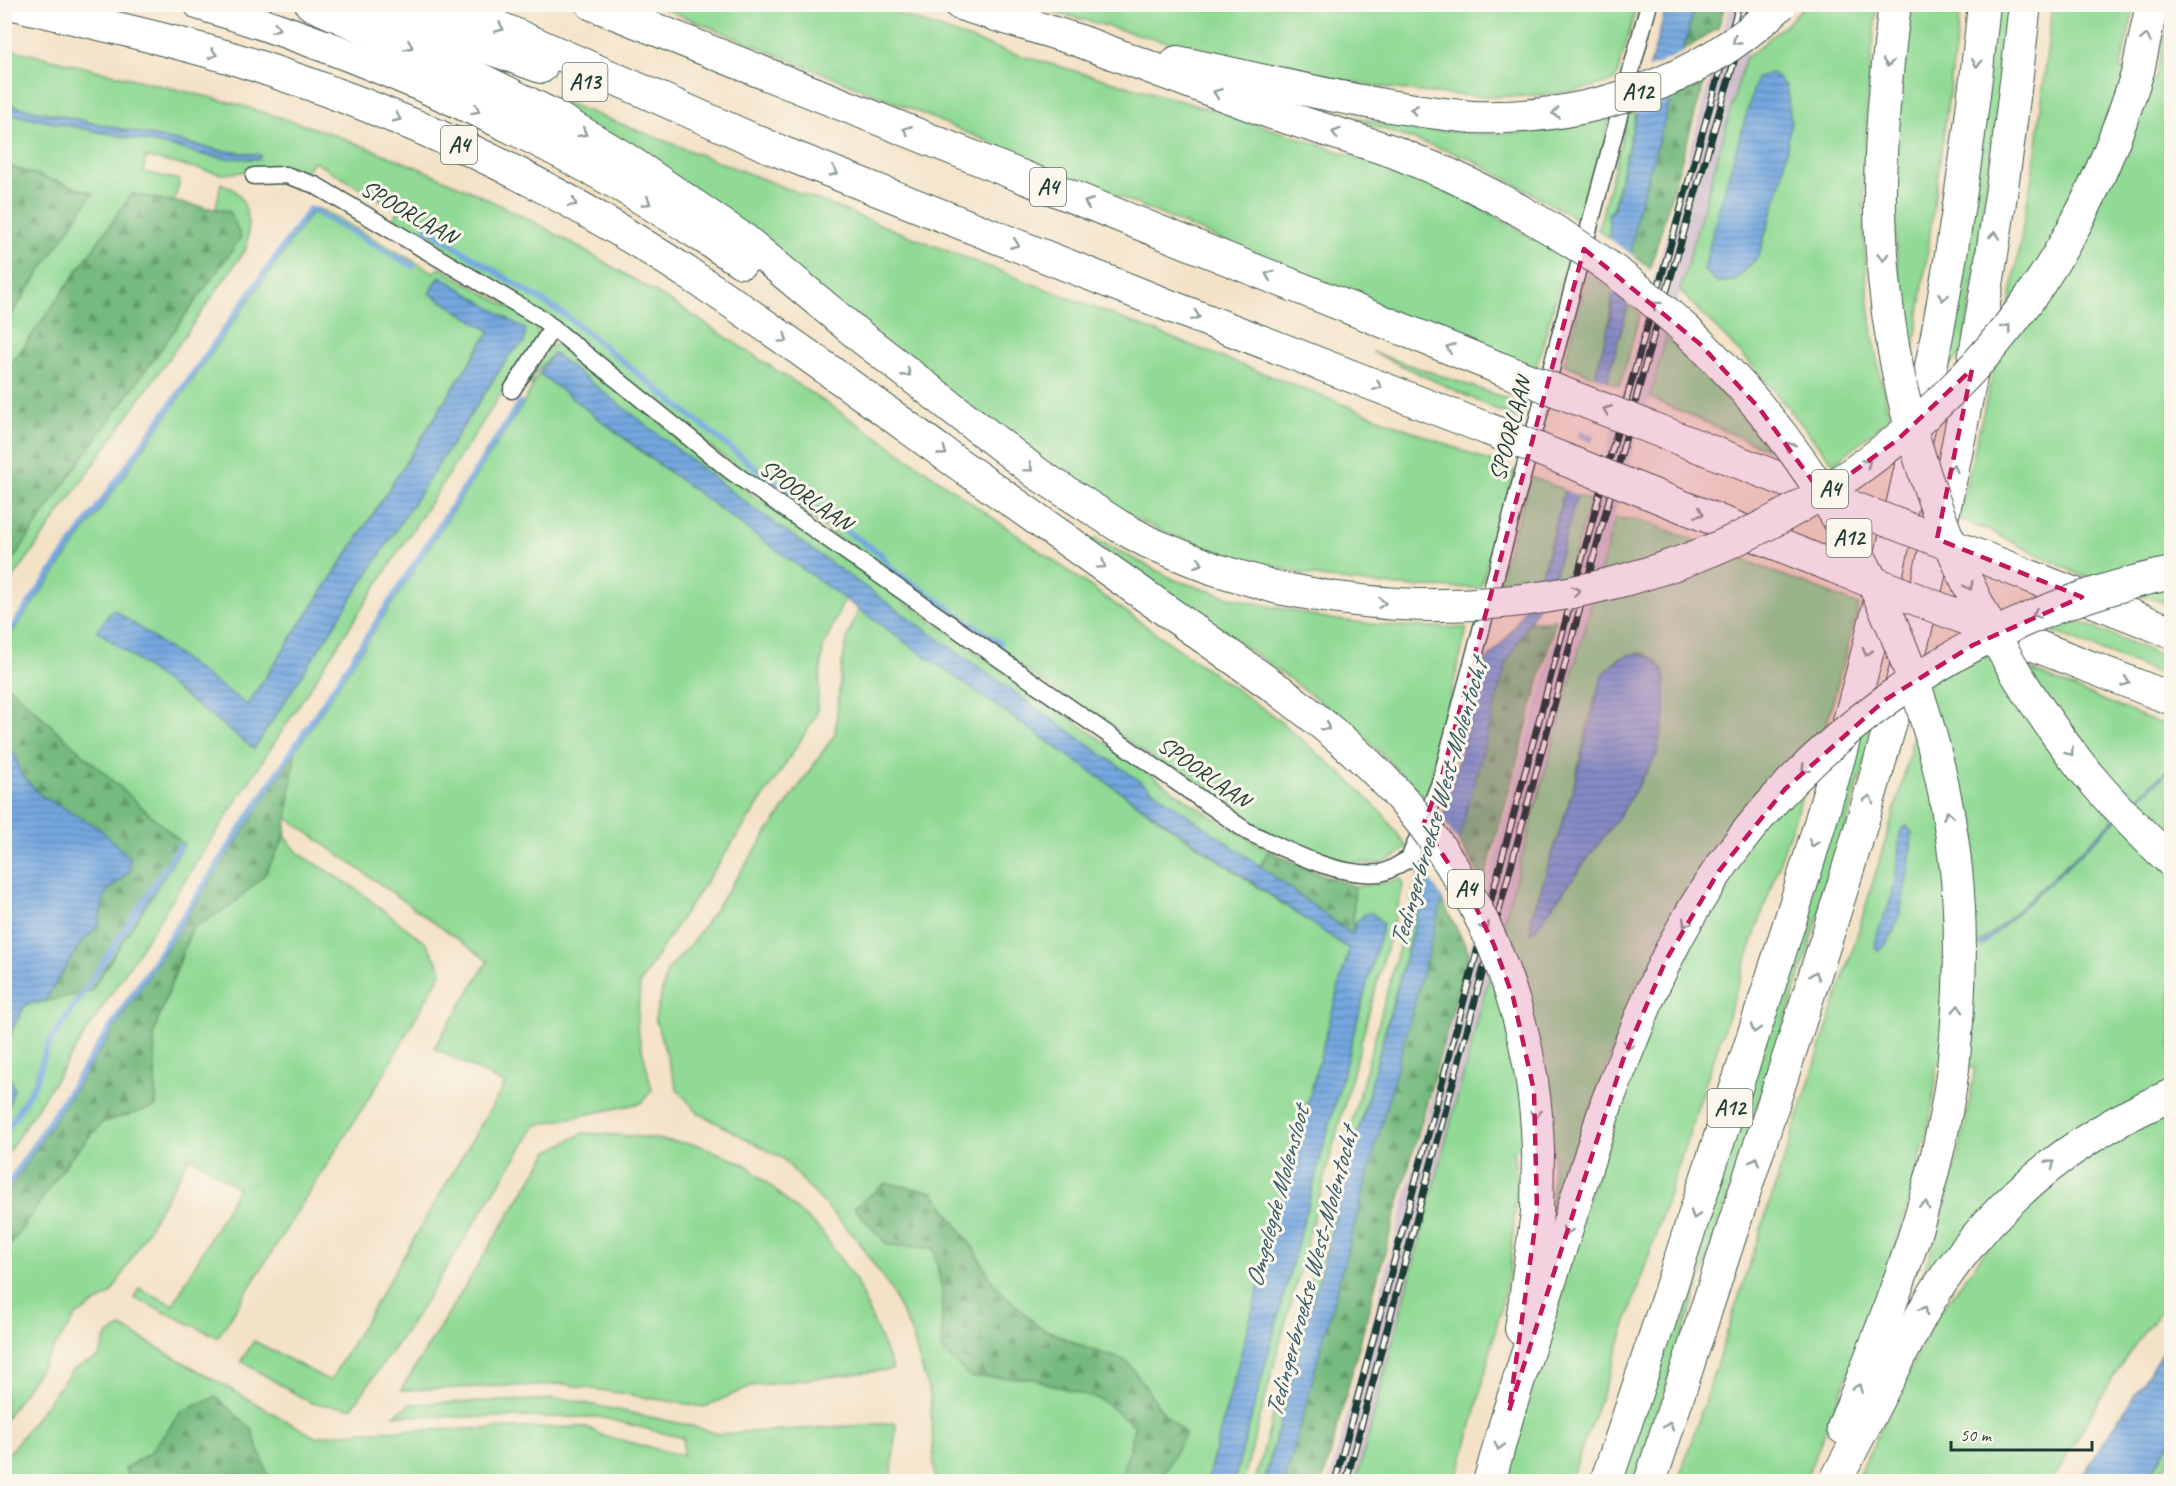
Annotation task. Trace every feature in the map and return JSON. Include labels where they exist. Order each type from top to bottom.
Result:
[{"type":"highway","name":"A4","points":[[13,4],[157,38],[253,65],[336,93],[396,117],[536,182],[608,223],[736,305],[1280,691],[1349,746],[1408,806],[1443,852],[1472,899],[1504,973],[1521,1029],[1534,1091],[1539,1151],[1535,1224],[1509,1412]]},
{"type":"highway","name":"A4","points":[[200,4],[324,45],[409,79],[508,125],[621,186],[861,337]]},
{"type":"highway","name":"A4","points":[[311,4],[464,70],[554,116],[608,148],[746,241],[861,337],[1038,474],[1148,542],[1214,569],[1278,588],[1323,597],[1395,604],[1453,605],[1521,600],[1599,587],[1663,569],[1729,543],[1779,519],[1833,487],[1880,454],[1939,404],[1978,363],[2016,317],[2051,266],[2080,217],[2108,157],[2138,71],[2152,4]]},
{"type":"highway","name":"A13","points":[[366,4],[779,151]]},
{"type":"highway","points":[[446,4],[779,151],[2172,699]]},
{"type":"highway","name":"A4","points":[[592,4],[1504,370],[2172,632]]},
{"type":"highway","name":"A12","points":[[960,4],[1080,41],[1272,113],[1392,151],[1450,175],[1515,207],[1571,241],[1626,280],[1679,324],[1737,383],[1781,435],[1818,487],[1859,556],[1885,608],[1908,666],[1932,740],[1942,781],[1955,858],[1959,909],[1959,1002],[1953,1068],[1936,1163],[1915,1237],[1821,1482]]},
{"type":"highway","name":"A12","points":[[1080,41],[1368,102],[1472,117],[1526,116],[1562,112],[1604,103],[1639,92],[1677,76],[1713,56],[1760,24],[1781,4]]},
{"type":"highway","points":[[1895,4],[1882,132],[1880,176],[1882,251],[1895,359],[1924,474],[1968,586],[2007,660],[2031,698],[2095,783],[2172,862]]},
{"type":"highway","name":"A12","points":[[1606,1482],[1787,930],[1869,648],[1911,464],[1952,247],[1972,111],[1984,4]]},
{"type":"highway","name":"A12","points":[[1650,1482],[1841,895],[1911,648],[1950,479],[1986,291],[2012,114],[2025,4]]},
{"type":"highway","points":[[4,21],[157,38]]},
{"type":"highway","name":"A4","points":[[1489,1482],[1607,1102],[1651,992],[1682,930],[1719,871],[1785,789],[1833,743],[1885,700],[1934,667],[2019,622],[2098,591],[2172,573]]},
{"type":"highway","points":[[1835,1482],[1925,1309],[1955,1263],[1988,1224],[2028,1183],[2082,1142],[2128,1115],[2172,1095]]},
{"type":"highway","name":"A12","points":[[1598,1482],[1625,1427]]},
{"type":"street","name":"SPOORLAAN","points":[[254,176],[286,175],[315,185],[530,311],[553,327],[732,472],[1248,832],[1300,855],[1346,871],[1382,873],[1409,859],[1440,783],[1649,4]]},
{"type":"street","points":[[512,390],[553,327]]},
{"type":"highlighted area","points":[[1584,249],[1700,344],[1759,408],[1822,494],[1896,441],[1972,369],[1937,539],[2082,597],[1973,645],[1885,700],[1785,789],[1719,871],[1666,960],[1623,1060],[1509,1411],[1537,1213],[1534,1091],[1513,997],[1494,945],[1472,899],[1423,825],[1440,783]]},
{"type":"shaded area","points":[[1730,5],[1761,5],[1655,381],[1622,486],[1356,1481],[1329,1482],[1502,827]]},
{"type":"green space","points":[[655,5],[873,5],[1005,51],[1230,115],[1409,175],[1467,200],[1567,258],[1535,372],[899,104]]},
{"type":"green space","points":[[1028,5],[1637,5],[1616,80],[1572,91],[1496,97],[1394,89],[1283,70],[1197,50]]},
{"type":"green space","points":[[1695,5],[1725,5],[1718,28],[1684,50]]},
{"type":"green space","points":[[1805,5],[1877,5],[1864,160],[1865,264],[1878,366],[1890,417],[1834,464],[1756,369],[1680,291],[1745,59],[1789,22]],"holes":[[[1791,121],[1782,180],[1758,257],[1717,282],[1704,270],[1715,223]]]},
{"type":"green space","points":[[1907,5],[1961,5],[1911,373],[1903,327],[1891,187]]},
{"type":"green space","points":[[1993,5],[2012,5],[1963,352],[1937,377]]},
{"type":"green space","points":[[2052,5],[2135,5],[2120,69],[2155,80],[2171,5],[2171,605],[2080,575],[1990,531],[1958,519],[2010,301],[2037,146]]},
{"type":"green space","points":[[5,48],[233,103],[327,132],[475,193],[536,223],[601,260],[683,309],[881,439],[1275,717],[1351,782],[1382,813],[1407,847],[1396,856],[1380,863],[1350,863],[1293,845],[1239,819],[392,222],[399,210],[313,161],[306,172],[265,169],[222,174],[146,157],[143,172],[180,180],[174,202],[132,194],[5,373],[5,324],[92,193],[5,165],[5,113],[170,146],[208,156],[259,159],[260,155],[218,150],[5,104]]},
{"type":"green space","points":[[487,72],[1515,471],[1480,588],[1398,586],[1299,573],[1203,546],[1142,522],[1055,470]]},
{"type":"green space","points":[[1704,83],[1650,269],[1631,254],[1637,213],[1671,98]]},
{"type":"green space","points":[[1323,111],[1396,125],[1466,132],[1536,131],[1610,120],[1584,223],[1469,158],[1364,123],[1323,113]]},
{"type":"green space","points":[[1636,113],[1612,211],[1608,213],[1611,239],[1598,230],[1628,115]]},
{"type":"green space","points":[[4,165],[93,193],[5,324]]},
{"type":"green space","points":[[221,183],[234,190],[243,202],[248,218],[246,249],[5,590],[5,571],[76,467],[230,212],[216,208]]},
{"type":"green space","points":[[132,194],[230,212],[241,238],[76,467],[5,571],[5,373]]},
{"type":"green space","points":[[315,208],[433,272],[441,268],[538,326],[538,337],[5,1157],[4,1116],[14,1089],[6,1067],[5,1048],[26,1004],[44,1002],[183,846],[5,683],[5,643]],"holes":[[[429,293],[523,343],[510,354],[254,749],[113,609],[247,705],[357,539],[490,330]]]},
{"type":"green space","points":[[1588,273],[1613,291],[1608,329],[1595,377],[1564,364]]},
{"type":"green space","points":[[1628,305],[1640,314],[1620,386],[1607,381]]},
{"type":"green space","points":[[1666,338],[1707,375],[1769,450],[1650,398]]},
{"type":"green space","points":[[559,343],[736,483],[1197,807],[1269,851],[1260,866],[757,511],[553,353],[532,377],[533,383],[539,373],[648,457],[845,598],[823,648],[816,716],[640,983],[637,1028],[652,1090],[641,1103],[536,1125],[416,1316],[352,1408],[311,1403],[241,1361],[254,1341],[330,1381],[505,1084],[434,1048],[488,961],[286,817],[295,752],[523,404],[533,385],[530,385],[527,375],[548,347]]},
{"type":"green space","points":[[1372,352],[1526,405],[1521,421]]},
{"type":"green space","points":[[1531,477],[1564,490],[1543,571],[1539,579],[1497,584]]},
{"type":"green space","points":[[1577,495],[1590,500],[1569,575],[1554,578]]},
{"type":"green space","points":[[1615,518],[1644,521],[1859,605],[1825,730],[1610,1372],[1570,1481],[1502,1481],[1567,1258],[1662,993],[1639,979],[1582,1133],[1550,1232],[1554,1145],[1513,1150],[1517,1184],[1510,1270],[1456,1481],[1356,1482],[1497,947]],"holes":[[[1643,653],[1654,659],[1657,754],[1622,812],[1534,931],[1530,933],[1573,788],[1587,725],[1603,679],[1613,663],[1620,658]]]},
{"type":"green space","points":[[1096,539],[1175,580],[1228,597],[1330,619],[1390,626],[1467,628],[1426,799],[1352,725],[1261,658],[1093,542]]},
{"type":"green space","points":[[859,608],[1181,835],[1349,949],[1207,1481],[1160,1481],[1184,1433],[1163,1412],[1127,1361],[1086,1348],[1037,1326],[993,1283],[974,1249],[933,1192],[886,1183],[854,1208],[888,1245],[934,1248],[942,1291],[942,1350],[970,1377],[1031,1378],[1101,1400],[1135,1426],[1121,1481],[935,1481],[930,1395],[911,1332],[890,1288],[856,1238],[782,1158],[698,1113],[677,1089],[655,1018],[667,971],[694,940],[835,734],[841,671],[847,639]]},
{"type":"green space","points":[[2062,615],[2171,659],[2171,678],[2037,625]]},
{"type":"green space","points":[[1556,620],[1484,882],[1457,839],[1507,661],[1530,622]]},
{"type":"green space","points":[[1936,641],[2030,670],[2171,728],[2171,1087],[2117,1112],[1906,1324],[1947,1198],[1970,1101],[1975,1068],[1936,1064],[1929,1124],[1897,1241],[1853,1362],[1805,1481],[1678,1482],[1853,949],[1900,792]]},
{"type":"green space","points":[[4,683],[184,845],[91,991],[44,1002],[80,944],[98,926],[105,893],[130,871],[99,828],[40,795],[19,771],[16,756],[5,744]]},
{"type":"green space","points":[[1878,720],[1807,954],[1635,1481],[1614,1482],[1854,738]]},
{"type":"green space","points":[[295,752],[285,836],[265,874],[231,906],[192,928],[179,960],[154,1032],[156,1107],[103,1122],[69,1159],[5,1253],[5,1196]]},
{"type":"green space","points":[[285,836],[298,853],[352,886],[427,944],[442,971],[382,1077],[218,1337],[134,1298],[139,1288],[173,1305],[238,1188],[190,1156],[111,1294],[77,1315],[5,1419],[5,1253],[69,1159],[103,1122],[156,1107],[154,1032],[192,928],[231,906],[265,874]]},
{"type":"green space","points":[[1269,851],[1354,886],[1353,935],[1260,866]]},
{"type":"green space","points":[[1421,866],[1427,875],[1264,1481],[1255,1482]]},
{"type":"green space","points":[[1401,879],[1403,886],[1243,1481],[1234,1482],[1383,924],[1353,935],[1354,886],[1373,885]]},
{"type":"green space","points":[[1441,899],[1469,952],[1323,1481],[1285,1482]]},
{"type":"green space","points":[[2171,1111],[2171,1299],[2137,1341],[2052,1481],[1855,1482],[1936,1317],[1992,1242],[2022,1209],[2050,1184],[2116,1138]]},
{"type":"green space","points":[[583,1133],[633,1136],[698,1145],[746,1165],[821,1231],[856,1281],[893,1369],[751,1386],[704,1407],[564,1384],[401,1390],[548,1152]]},
{"type":"green space","points":[[886,1183],[933,1192],[974,1249],[993,1283],[1037,1326],[1086,1348],[1127,1361],[1163,1412],[1185,1434],[1160,1481],[1121,1481],[1135,1426],[1101,1400],[1031,1378],[970,1377],[942,1350],[942,1291],[934,1248],[888,1245],[854,1208]]},
{"type":"green space","points":[[121,1327],[315,1437],[363,1431],[587,1427],[601,1435],[683,1456],[683,1438],[600,1417],[394,1415],[410,1404],[566,1399],[692,1426],[718,1434],[896,1423],[891,1482],[267,1481],[269,1479],[182,1411],[150,1453],[125,1468],[130,1481],[5,1481],[4,1460],[72,1370],[99,1357],[106,1337]]},
{"type":"green space","points":[[216,1397],[251,1428],[269,1479],[267,1481],[130,1481],[125,1469],[150,1453],[182,1411]]},
{"type":"green space","points":[[2171,1440],[2171,1456],[2157,1481],[2147,1482]]},
{"type":"water","points":[[1667,5],[1695,5],[1671,98],[1637,213],[1631,254],[1628,305],[1554,578],[1507,661],[1285,1481],[1264,1482],[1485,662],[1522,614],[1547,558],[1611,316],[1613,286],[1608,213],[1613,211],[1637,112]]},
{"type":"water","points":[[1772,73],[1786,86],[1791,121],[1782,180],[1758,257],[1734,281],[1717,282],[1704,270],[1715,223],[1757,77]]},
{"type":"water","points":[[5,104],[218,150],[261,155],[259,159],[208,156],[170,146],[5,113]]},
{"type":"water","points":[[440,276],[526,330],[524,343],[510,354],[254,749],[97,630],[113,609],[247,705],[490,331],[429,293]]},
{"type":"water","points":[[553,353],[757,511],[1260,866],[1352,935],[1356,923],[1364,914],[1372,913],[1383,924],[1234,1481],[1207,1481],[1349,949],[940,667],[638,448],[539,373]]},
{"type":"water","points":[[1637,653],[1654,659],[1663,670],[1665,680],[1665,715],[1657,754],[1622,812],[1534,931],[1530,933],[1532,916],[1573,790],[1602,677],[1616,661]]},
{"type":"water","points":[[5,744],[16,756],[19,771],[40,795],[99,828],[129,857],[130,871],[105,893],[98,926],[80,944],[44,1002],[26,1004],[5,1048]]},
{"type":"water","points":[[2171,766],[2171,769],[1981,947],[1979,943],[2003,924]]},
{"type":"water","points":[[1907,826],[1912,833],[1904,897],[1893,932],[1886,944],[1878,951],[1875,948],[1875,942],[1893,891],[1900,833],[1903,827]]},
{"type":"water","points":[[5,1053],[6,1067],[14,1089],[5,1116]]},
{"type":"water","points":[[2171,1338],[2171,1440],[2147,1481],[2079,1481]]},
{"type":"pier","points":[[1688,50],[1675,98],[1633,114],[1645,70]]},
{"type":"pier","points":[[1607,237],[1634,256],[1631,306],[1610,289]]},
{"type":"pier","points":[[1592,375],[1610,382],[1596,436],[1578,429]]},
{"type":"pier","points":[[1576,436],[1594,443],[1580,496],[1562,489]]},
{"type":"pier","points":[[1440,816],[1459,843],[1444,901],[1425,871]]},
{"type":"waterway","points":[[4,639],[310,209],[413,266]]},
{"type":"waterway","points":[[426,228],[565,315],[768,478],[882,555],[889,567],[1000,644]]},
{"type":"waterway","points":[[4,1191],[520,403]]},
{"type":"waterway","points":[[4,1135],[36,1081],[48,1045],[180,846]]},
{"type":"railway","points":[[1335,1482],[1599,496],[1739,4]]},
{"type":"railway","points":[[1346,1482],[1647,358],[1751,4]]},
{"type":"water label","name":"Tedingerbroekse West-Molentocht","points":[[1438,804]]},
{"type":"water label","name":"Omgelegde Molensloot","points":[[1277,1197]]},
{"type":"water label","name":"Tedingerbroekse West-Molentocht","points":[[1311,1273]]}]
